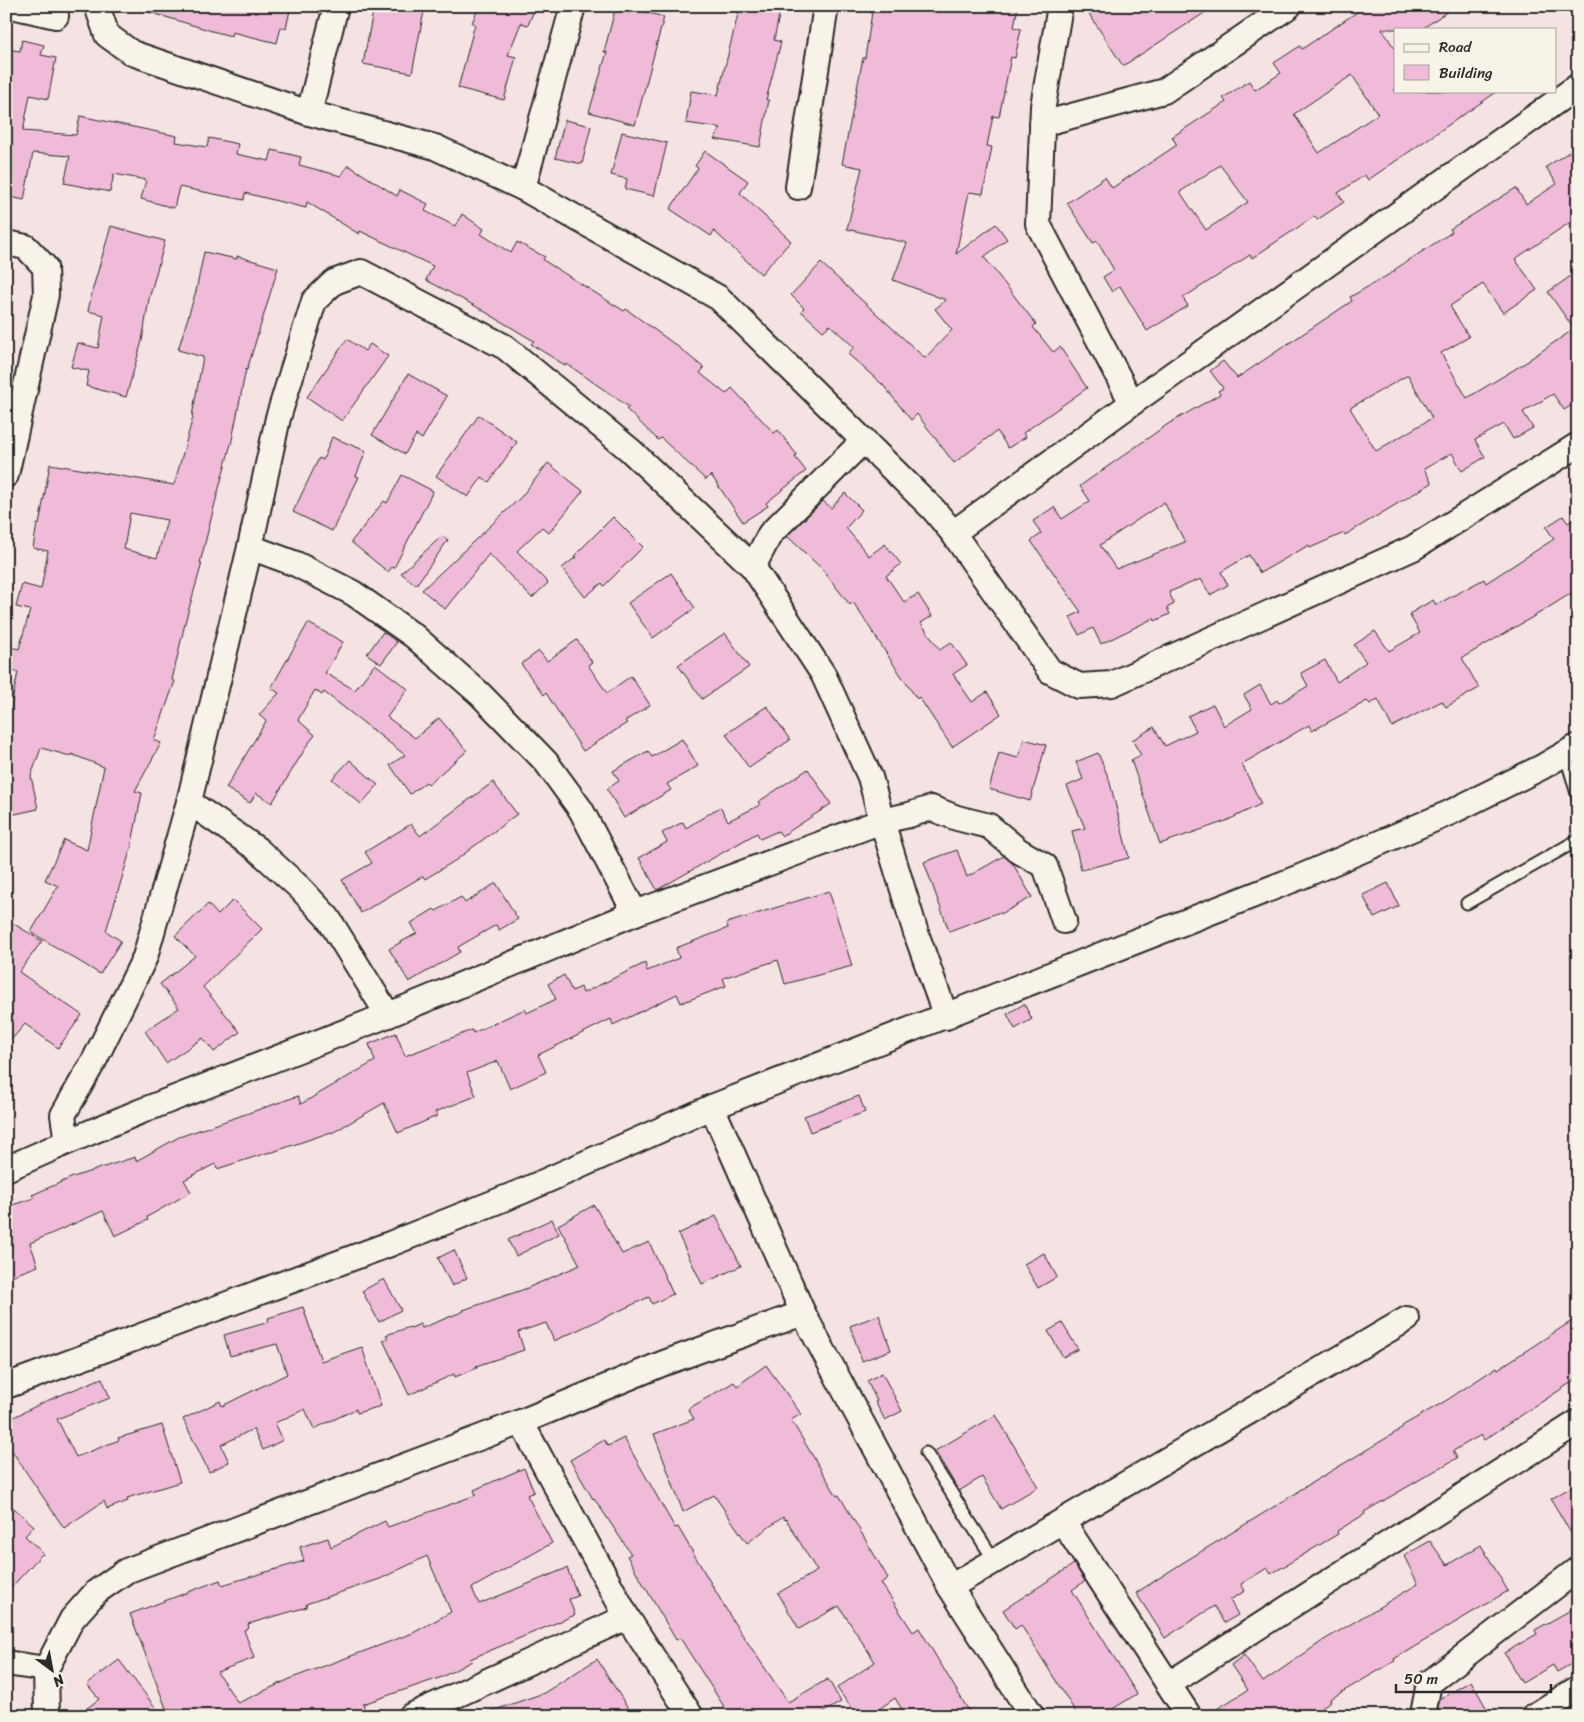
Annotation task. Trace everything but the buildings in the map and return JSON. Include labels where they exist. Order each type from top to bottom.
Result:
[{"type":"street","points":[[12,6],[56,16]]},
{"type":"street","points":[[97,6],[107,35],[132,53],[309,113],[435,147],[523,188],[719,298],[934,510],[953,533],[1050,671],[1079,686],[1112,684],[1413,548],[1578,445]]},
{"type":"street","points":[[309,113],[336,6]]},
{"type":"street","points":[[523,188],[572,6]]},
{"type":"street","points":[[798,187],[826,6]]},
{"type":"street","points":[[1060,6],[1043,106],[1038,224],[1132,403]]},
{"type":"street","points":[[1042,124],[1164,91],[1288,6]]},
{"type":"street","points":[[953,533],[1132,403],[1578,86]]},
{"type":"street","points":[[6,243],[26,247],[45,267],[46,294],[6,475]]},
{"type":"street","points":[[67,1142],[63,1115],[95,1059],[145,957],[189,802],[250,547],[278,418],[314,301],[334,282],[361,272],[505,347],[630,450],[753,567],[823,674],[870,777],[916,933],[946,1017]]},
{"type":"street","points":[[753,567],[770,534],[864,440]]},
{"type":"street","points":[[250,547],[296,564],[354,593],[414,636],[480,694],[546,762],[581,810],[635,913]]},
{"type":"street","points":[[6,1386],[390,1244],[523,1191],[712,1107],[1300,877],[1449,813],[1542,767],[1571,749]]},
{"type":"street","points":[[189,802],[257,849],[300,888],[328,918],[388,1015]]},
{"type":"street","points":[[6,1169],[67,1142],[388,1015],[635,913],[882,821],[931,808],[957,818],[989,826],[1019,851],[1045,866],[1064,921]]},
{"type":"street","points":[[712,1107],[803,1313],[950,1587],[1032,1716]]},
{"type":"street","points":[[47,1716],[46,1669],[72,1619],[96,1592],[126,1571],[521,1422],[664,1363],[803,1313]]},
{"type":"street","points":[[950,1587],[1407,1319]]},
{"type":"street","points":[[521,1422],[627,1617],[691,1716]]},
{"type":"street","points":[[1168,1684],[1578,1422]]},
{"type":"street","points":[[1063,1522],[1189,1716]]},
{"type":"street","points":[[1426,1716],[1424,1709],[1430,1683],[1578,1569]]},
{"type":"street","points":[[412,1716],[627,1617]]},
{"type":"street","points":[[6,1663],[46,1669]]},
{"type":"street","points":[[1534,1716],[1578,1688]]},
{"type":"lane","points":[[1571,749],[1578,797]]},
{"type":"lane","points":[[1467,902],[1578,840]]},
{"type":"lane","points":[[926,1453],[994,1560]]}]
